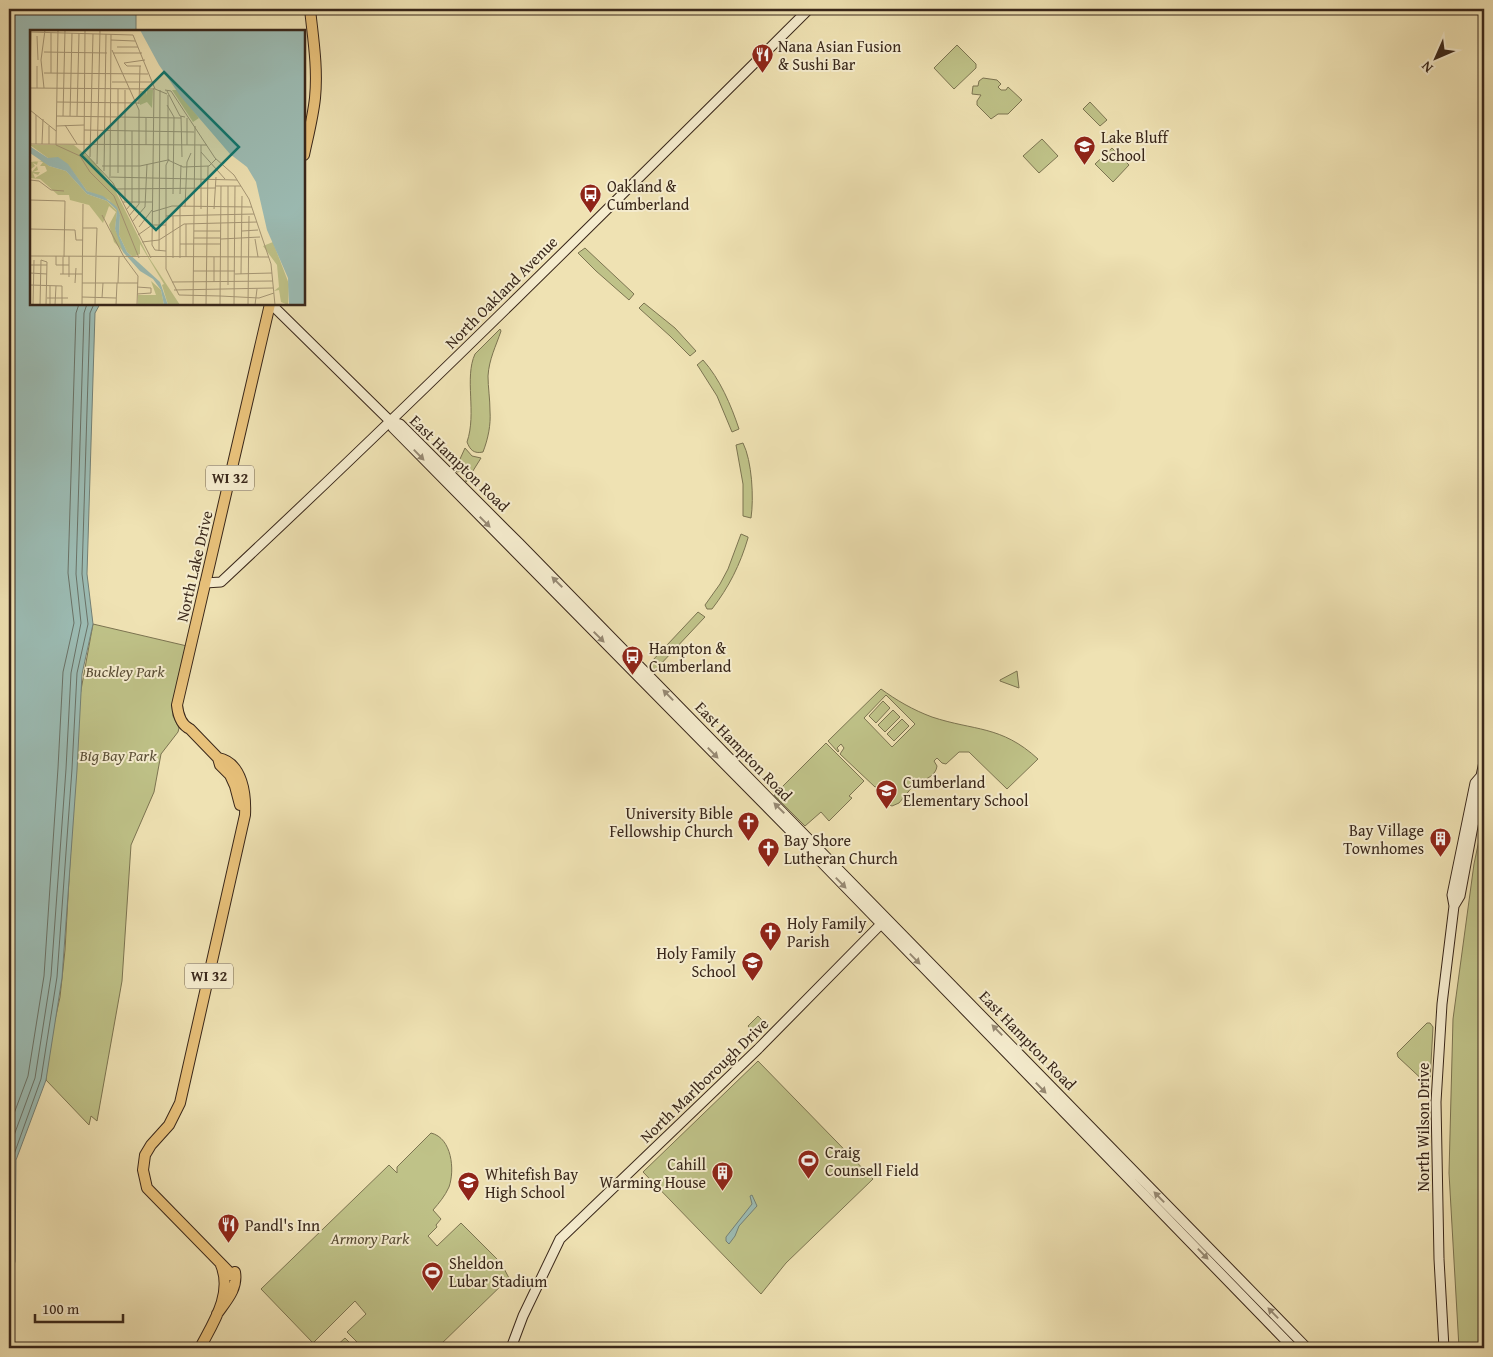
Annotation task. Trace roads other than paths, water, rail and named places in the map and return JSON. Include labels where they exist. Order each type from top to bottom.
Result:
[{"type":"main road","points":[[305,151],[313,115],[316,76],[310,9]]},
{"type":"main road","name":"North Oakland Avenue","points":[[205,583],[221,582],[485,330],[809,9]]},
{"type":"main road","name":"North Lake Drive","points":[[233,773],[225,760],[218,758],[185,726],[177,705],[270,305]]},
{"type":"main road","name":"East Hampton Road","points":[[271,305],[390,421],[400,424],[406,430],[884,921],[1294,1348]]},
{"type":"main road","name":"North Wilson Drive","points":[[1444,1348],[1439,1259],[1436,1102],[1442,1004],[1454,906],[1452,895],[1475,783],[1481,776],[1484,762]]},
{"type":"main road","name":"WI 32","points":[[147,1166],[164,1132],[176,1114],[181,1100],[243,822],[246,803],[242,782],[233,773]]},
{"type":"main road","name":"WI 32","points":[[233,773],[243,822]]},
{"type":"main road","name":"East Hampton Road","points":[[884,921],[1307,1348]]},
{"type":"main road","name":"North Marlborough Drive","points":[[511,1348],[523,1316],[560,1239],[758,1049],[884,921]]},
{"type":"main road","points":[[147,1166],[144,1176],[147,1188],[235,1278]]},
{"type":"main road","points":[[147,1166],[152,1182],[158,1192],[232,1267],[235,1278],[232,1292],[217,1314]]},
{"type":"main road","points":[[200,1348],[217,1314],[223,1297],[224,1273],[219,1262]]},
{"type":"water","points":[[9,9],[136,9],[136,30],[30,30],[30,305],[99,305],[95,313],[87,574],[93,624],[82,674],[62,978],[46,1080],[16,1160],[15,1261],[9,1292]]},
{"type":"water","points":[[752,1195],[757,1206],[739,1226],[729,1244],[726,1241],[726,1237],[752,1204],[750,1196]]},
{"type":"place","name":"Nana Asian Fusion & Sushi Bar","points":[[762,74]]},
{"type":"place","name":"Lake Bluff School","points":[[1085,165]]},
{"type":"place","name":"Oakland & Cumberland","points":[[591,214]]},
{"type":"place","name":"Hampton & Cumberland","points":[[633,676]]},
{"type":"place","name":"Cumberland Elementary School","points":[[887,810]]},
{"type":"place","name":"University Bible Fellowship Church","points":[[749,841]]},
{"type":"place","name":"Bay Village Townhomes","points":[[1440,858]]},
{"type":"place","name":"Bay Shore Lutheran Church","points":[[768,868]]},
{"type":"place","name":"Holy Family Parish","points":[[771,951]]},
{"type":"place","name":"Holy Family School","points":[[752,981]]},
{"type":"place","name":"Craig Counsell Field","points":[[809,1180]]},
{"type":"place","name":"Cahill Warming House","points":[[722,1192]]},
{"type":"place","name":"Whitefish Bay High School","points":[[469,1202]]},
{"type":"place","name":"Pandl's Inn","points":[[229,1244]]},
{"type":"place","name":"Sheldon Lubar Stadium","points":[[433,1291]]},
{"type":"park label","name":"Buckley Park","points":[[125,671]]},
{"type":"park label","name":"Big Bay Park","points":[[118,755]]},
{"type":"park label","name":"Armory Park","points":[[370,1238]]}]
